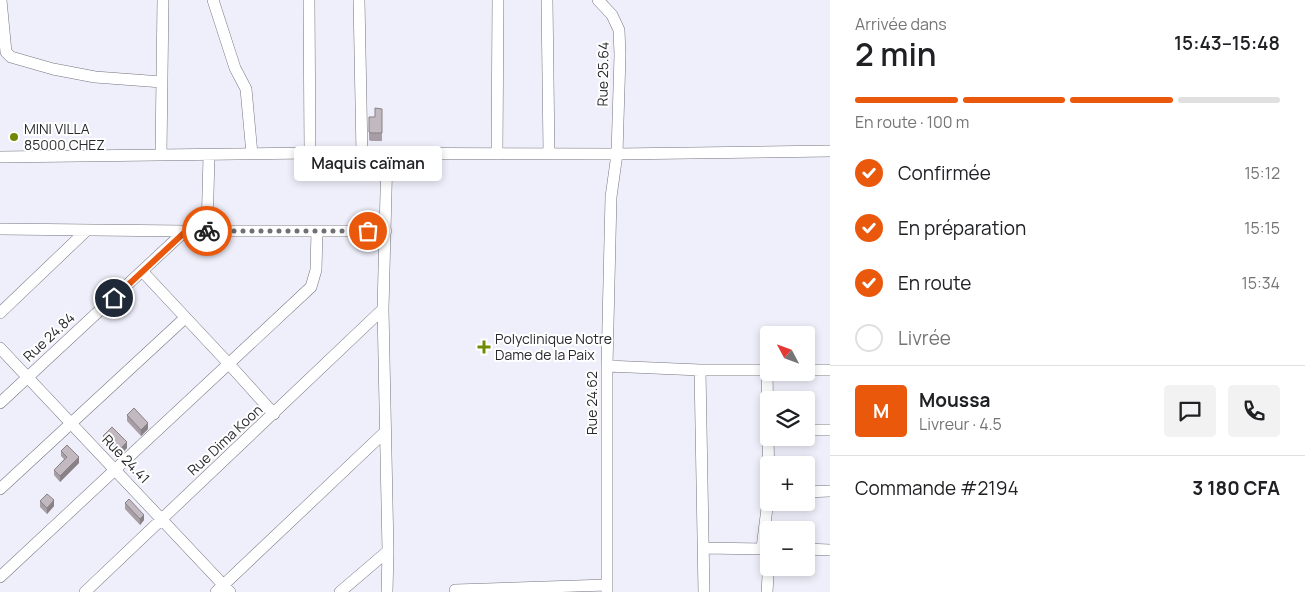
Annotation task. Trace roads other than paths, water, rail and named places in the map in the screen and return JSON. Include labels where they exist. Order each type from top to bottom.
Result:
[{"type":"street","points":[[1,0],[6,52],[11,57],[53,69],[87,75],[162,82]]},
{"type":"street","points":[[162,154],[163,0]]},
{"type":"street","points":[[214,0],[235,68],[246,89],[252,154]]},
{"type":"street","points":[[310,0],[310,153]]},
{"type":"street","points":[[359,0],[362,154]]},
{"type":"street","points":[[497,154],[498,0]]},
{"type":"street","points":[[547,0],[549,153]]},
{"type":"street","name":"Rue 25.64","points":[[598,0],[612,15],[619,30],[617,154]]},
{"type":"street","points":[[0,157],[162,154],[209,156],[310,153],[617,154],[830,151]]},
{"type":"street","points":[[387,154],[383,309],[388,551],[387,592]]},
{"type":"street","name":"Rue 24.62","points":[[606,589],[607,366],[611,197],[617,154]]},
{"type":"street","points":[[207,231],[209,156]]},
{"type":"street","points":[[0,229],[185,232],[386,231]]},
{"type":"street","points":[[0,313],[87,230]]},
{"type":"street","points":[[0,577],[311,287],[316,270],[316,230]]},
{"type":"street","name":"Rue 24.84","points":[[0,403],[185,232]]},
{"type":"street","points":[[142,271],[274,414]]},
{"type":"street","name":"Rue Dima Koon","points":[[85,592],[383,309]]},
{"type":"street","points":[[0,489],[186,318]]},
{"type":"street","name":"Rue 24.41","points":[[0,348],[163,519],[223,590]]},
{"type":"street","points":[[607,366],[700,370],[760,370]]},
{"type":"street","points":[[700,370],[704,592]]},
{"type":"street","points":[[815,370],[830,370]]},
{"type":"street","points":[[815,430],[830,430]]},
{"type":"street","points":[[223,590],[386,431]]},
{"type":"street","points":[[815,492],[830,491]]},
{"type":"street","points":[[704,548],[760,548]]},
{"type":"street","points":[[815,550],[830,550]]},
{"type":"street","points":[[340,592],[388,551]]},
{"type":"street","points":[[767,592],[768,576]]},
{"type":"street","points":[[456,590],[606,589]]},
{"type":"place","name":"MINI VILLA 85000 CHEZ","points":[[14,137]]},
{"type":"place","name":"Maquis caïman","points":[[368,231]]},
{"type":"place","name":"Polyclinique Notre Dame de la Paix","points":[[484,347]]}]
